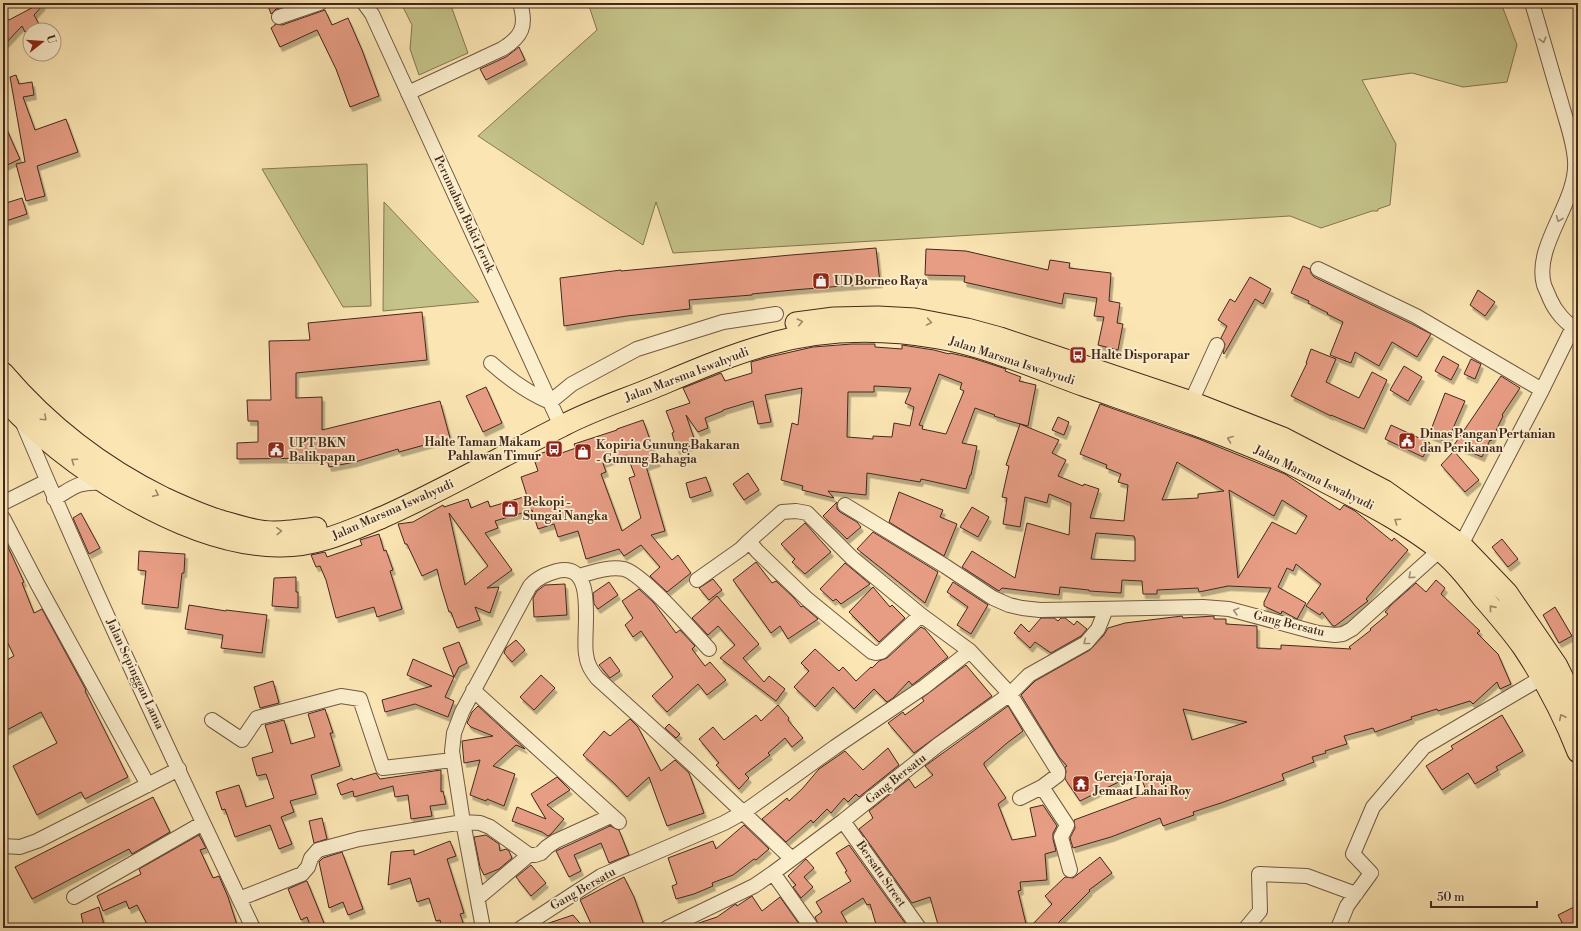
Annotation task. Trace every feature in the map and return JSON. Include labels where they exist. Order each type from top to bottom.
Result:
[{"type":"highway","name":"Jalan Marsma Iswahyudi","points":[[5,383],[114,479],[128,497],[203,532],[232,540],[256,544],[278,546],[300,545],[321,541],[342,534],[397,511],[458,481],[556,414],[733,340],[761,331],[809,320],[841,318],[878,317],[915,319],[967,329],[1000,338],[1191,402],[1283,438],[1385,491],[1461,545],[1508,593],[1557,666],[1578,709]]},
{"type":"highway","name":"Jalan Marsma Iswahyudi","points":[[556,414],[581,416],[718,360],[767,344],[797,337],[825,334],[876,332],[911,334],[942,338],[990,352],[1186,422],[1275,456],[1383,512],[1440,550],[1459,568],[1520,643],[1543,677],[1578,752]]},
{"type":"highway","name":"Jalan Marsma Iswahyudi","points":[[5,383],[20,418],[62,453],[114,479]]},
{"type":"street","points":[[279,17],[320,3]]},
{"type":"street","name":"Perumahan Bukit Jeruk","points":[[364,3],[372,14],[556,414]]},
{"type":"street","points":[[408,93],[512,43],[520,34],[523,24],[523,13],[520,3]]},
{"type":"street","points":[[1461,545],[1575,328],[1554,308],[1544,284],[1543,265],[1547,248],[1573,185],[1576,172],[1570,134],[1532,3]]},
{"type":"street","points":[[1318,269],[1416,316],[1542,390]]},
{"type":"street","points":[[491,363],[505,376],[536,396],[556,414],[572,384],[636,349],[723,322],[776,314]]},
{"type":"street","points":[[1191,402],[1217,344]]},
{"type":"street","name":"Jalan Sepinggan Lama","points":[[20,418],[54,499],[253,928]]},
{"type":"street","points":[[54,499],[74,486],[82,483],[114,479]]},
{"type":"street","points":[[3,503],[47,481]]},
{"type":"street","name":"Gang Bersatu","points":[[845,505],[993,598],[1009,605],[1040,610],[1203,607],[1229,609],[1318,633],[1336,635],[1343,634],[1352,629],[1440,550]]},
{"type":"street","points":[[697,580],[741,549],[782,512],[796,511],[807,513],[852,558],[921,615],[970,651],[1010,694],[1058,771],[1058,775],[1042,787],[1020,798]]},
{"type":"street","points":[[3,518],[38,585],[148,785]]},
{"type":"street","points":[[749,541],[757,551],[807,599],[872,652],[881,652],[921,615]]},
{"type":"street","points":[[579,576],[602,570],[623,569],[632,572],[651,588],[710,649]]},
{"type":"street","points":[[483,928],[453,760],[452,751],[454,733],[473,690],[530,586],[546,574],[563,570],[572,571],[579,576],[584,588],[586,612],[585,652],[588,666],[598,678],[744,812],[792,859]]},
{"type":"street","name":"Gang Bersatu","points":[[666,928],[754,886],[773,873],[843,821],[938,745],[1010,694],[1029,675],[1086,643],[1098,629],[1106,609]]},
{"type":"street","name":"Gang Bersatu","points":[[521,928],[601,876],[724,823],[744,812],[835,747],[918,691],[970,651]]},
{"type":"street","points":[[1338,928],[1348,906],[1371,874],[1353,854],[1373,807],[1424,747],[1543,677]]},
{"type":"street","points":[[239,899],[302,874],[308,867],[311,858],[318,850],[358,839],[463,822],[480,823],[490,827],[528,855],[535,855],[541,853],[556,841],[615,819],[581,786],[473,690]]},
{"type":"street","points":[[212,720],[242,740],[257,718],[341,696],[360,699],[383,768],[453,760]]},
{"type":"street","points":[[3,846],[20,847],[37,841],[179,769]]},
{"type":"street","points":[[1042,787],[1067,825],[1061,837],[1070,870]]},
{"type":"street","name":"Bersatu Street","points":[[843,821],[919,928]]},
{"type":"street","points":[[74,897],[203,823]]},
{"type":"street","points":[[478,898],[528,855]]},
{"type":"street","points":[[773,873],[812,928]]},
{"type":"street","points":[[1246,928],[1260,911],[1259,874],[1306,876],[1356,894]]},
{"type":"shaded area","points":[[401,3],[450,3],[468,53],[419,75],[410,49],[412,25]]},
{"type":"shaded area","points":[[588,3],[1501,3],[1517,45],[1507,82],[1463,87],[1412,73],[1362,80],[1396,144],[1390,205],[1378,209],[1378,211],[1372,211],[1321,228],[1290,216],[673,253],[656,202],[643,245],[478,136],[597,30]]},
{"type":"shaded area","points":[[367,164],[371,306],[343,307],[262,169]]},
{"type":"shaded area","points":[[384,202],[479,302],[383,311]]},
{"type":"building","points":[[41,3],[43,5],[34,15],[38,22],[22,22],[22,26],[3,46],[3,14],[9,20]]},
{"type":"building","points":[[267,3],[284,3],[285,6],[276,9],[271,14]]},
{"type":"building","points":[[325,10],[332,25],[348,18],[379,96],[350,107],[336,69],[317,30],[280,47],[271,28],[275,24],[282,25]]},
{"type":"building","points":[[519,47],[525,60],[486,80],[480,69],[506,57]]},
{"type":"building","points":[[16,75],[19,84],[32,82],[34,95],[23,97],[35,130],[66,119],[78,152],[37,166],[45,196],[26,201],[16,164],[25,162],[10,77]]},
{"type":"building","points":[[3,121],[20,159],[3,167]]},
{"type":"building","points":[[22,198],[27,214],[3,222],[3,204]]},
{"type":"building","points":[[876,248],[880,283],[689,300],[690,309],[627,316],[564,326],[560,278],[621,270]]},
{"type":"building","points":[[926,249],[966,251],[1048,270],[1050,260],[1070,263],[1069,268],[1111,273],[1109,301],[1120,303],[1117,323],[1123,324],[1118,350],[1098,345],[1104,317],[1094,316],[1097,298],[1064,293],[1062,304],[964,282],[965,276],[925,275]]},
{"type":"building","points":[[1303,266],[1310,269],[1314,277],[1431,334],[1417,357],[1392,342],[1379,366],[1355,352],[1351,363],[1330,355],[1343,322],[1308,303],[1309,301],[1291,293]]},
{"type":"building","points":[[1250,277],[1271,289],[1263,304],[1255,299],[1224,354],[1225,344],[1221,338],[1227,326],[1218,320],[1230,299],[1235,302]]},
{"type":"building","points":[[1478,290],[1495,302],[1485,316],[1470,305]]},
{"type":"building","points":[[422,312],[427,360],[296,373],[296,398],[322,397],[322,430],[440,401],[450,438],[399,452],[398,449],[355,462],[329,467],[327,458],[237,459],[237,443],[258,442],[258,421],[248,421],[247,400],[271,400],[269,341],[310,340],[308,323]]},
{"type":"building","points":[[875,344],[875,347],[902,349],[902,345],[972,358],[1006,369],[1005,371],[1021,377],[1019,381],[1036,385],[1028,426],[994,416],[995,415],[975,408],[962,443],[977,446],[971,475],[966,489],[921,479],[920,482],[867,473],[866,495],[828,491],[834,498],[802,490],[803,486],[781,480],[792,423],[798,425],[802,388],[765,395],[771,422],[758,424],[753,401],[723,410],[705,418],[708,428],[698,432],[686,415],[696,444],[677,450],[672,433],[674,432],[666,411],[690,403],[683,388],[721,373],[725,381],[752,373],[751,362],[813,347]],"holes":[[[939,374],[962,383],[960,389],[964,391],[946,434],[922,429],[923,426],[919,425]],[[874,386],[911,388],[905,403],[914,407],[910,426],[894,423],[892,437],[873,436],[873,439],[847,437],[848,392],[874,392]]]},
{"type":"building","points":[[1311,349],[1336,359],[1326,382],[1359,398],[1372,372],[1387,380],[1364,429],[1331,416],[1291,396],[1307,363]]},
{"type":"building","points":[[1443,356],[1459,365],[1451,380],[1435,371]]},
{"type":"building","points":[[1471,359],[1481,364],[1475,379],[1464,374]]},
{"type":"building","points":[[1404,366],[1422,377],[1408,401],[1390,390]]},
{"type":"building","points":[[1501,376],[1520,388],[1502,415],[1503,416],[1482,457],[1454,445]]},
{"type":"building","points":[[486,387],[502,423],[483,432],[466,396]]},
{"type":"building","points":[[1445,393],[1465,401],[1447,442],[1429,435]]},
{"type":"building","points":[[1100,404],[1199,439],[1285,474],[1340,510],[1344,505],[1355,511],[1392,541],[1394,538],[1408,550],[1366,599],[1368,601],[1335,626],[1333,626],[1322,612],[1320,615],[1306,606],[1321,584],[1296,564],[1293,571],[1287,568],[1278,587],[1306,603],[1297,619],[1282,611],[1281,614],[1264,606],[1264,602],[1271,588],[1228,586],[1199,592],[1198,588],[1157,590],[1157,594],[1143,594],[1142,581],[1122,580],[1121,593],[1060,587],[1059,595],[1002,588],[999,591],[962,567],[972,551],[1015,578],[1027,523],[1069,535],[1071,503],[1049,494],[1047,503],[1025,497],[1020,527],[1003,524],[1007,498],[1002,497],[1009,466],[1006,465],[1020,424],[1059,440],[1052,453],[1066,460],[1058,476],[1083,486],[1084,484],[1099,489],[1090,518],[1124,521],[1128,485],[1118,482],[1121,474],[1106,468],[1107,465],[1080,454]],"holes":[[[1177,462],[1224,491],[1198,494],[1198,498],[1162,500]],[[1229,490],[1274,516],[1282,500],[1307,516],[1296,534],[1272,522],[1238,578]],[[1096,533],[1134,536],[1135,561],[1091,559]]]},
{"type":"building","points":[[1058,417],[1069,422],[1064,435],[1052,430]]},
{"type":"building","points":[[643,420],[658,462],[646,466],[665,531],[651,535],[672,560],[678,555],[691,573],[667,592],[650,576],[660,567],[641,545],[624,556],[619,549],[586,559],[578,531],[558,537],[554,524],[538,529],[532,510],[495,521],[498,528],[485,533],[512,570],[487,588],[499,587],[490,613],[475,607],[480,620],[457,628],[451,612],[449,612],[437,569],[422,576],[407,544],[405,544],[398,524],[413,522],[443,505],[444,507],[468,499],[471,508],[488,501],[490,507],[527,496],[521,477],[538,471],[533,456],[548,451],[550,457],[576,448],[574,444]],"holes":[[[627,455],[635,476],[629,478],[641,518],[622,531],[601,474],[606,472],[603,463]],[[449,513],[488,566],[465,585]]]},
{"type":"building","name":"Dinas Pangan Pertanian dan Perikanan","points":[[1391,425],[1430,443],[1423,457],[1385,439]]},
{"type":"building","points":[[1454,451],[1479,480],[1465,492],[1441,465]]},
{"type":"building","points":[[748,473],[759,490],[744,500],[733,484]]},
{"type":"building","points":[[706,477],[711,491],[690,498],[686,483]]},
{"type":"building","points":[[899,492],[943,510],[940,517],[957,524],[944,556],[889,522]]},
{"type":"building","points":[[837,502],[837,509],[857,522],[861,527],[847,539],[823,516]]},
{"type":"building","points":[[972,507],[989,517],[978,537],[960,527]]},
{"type":"building","points":[[81,513],[100,548],[89,554],[73,518]]},
{"type":"building","points":[[805,523],[831,552],[805,574],[792,562],[795,559],[781,544]]},
{"type":"building","points":[[873,532],[938,572],[925,603],[857,549]]},
{"type":"building","points":[[379,534],[384,551],[386,550],[393,570],[390,571],[402,609],[377,617],[374,607],[336,618],[326,580],[320,566],[316,567],[311,555],[325,552],[327,557],[362,545],[360,540]]},
{"type":"building","points":[[3,536],[24,582],[22,583],[34,613],[42,609],[86,690],[85,691],[128,777],[85,799],[81,792],[37,815],[13,766],[57,743],[41,712],[3,732],[3,662],[14,656],[3,633]]},
{"type":"building","points":[[1502,539],[1518,559],[1508,567],[1492,547]]},
{"type":"building","points":[[139,551],[185,554],[184,573],[182,573],[178,608],[142,604],[146,571],[138,570]]},
{"type":"building","points":[[756,562],[772,583],[776,581],[801,607],[803,606],[818,619],[788,639],[780,626],[771,633],[733,580]]},
{"type":"building","points":[[845,563],[870,584],[841,604],[836,599],[833,601],[820,589]]},
{"type":"building","points":[[296,577],[298,608],[272,606],[274,578]]},
{"type":"building","points":[[713,579],[722,590],[709,600],[699,588]]},
{"type":"building","points":[[1436,580],[1445,588],[1441,594],[1480,631],[1477,633],[1498,654],[1511,684],[1500,689],[1497,682],[1473,704],[1470,701],[1438,711],[1437,709],[1411,717],[1412,719],[1375,732],[1373,728],[1344,736],[1347,744],[1312,757],[1314,762],[1282,774],[1284,780],[1193,812],[1194,815],[1163,826],[1160,818],[1111,837],[1073,848],[1070,838],[1075,828],[1074,820],[1147,793],[1139,772],[1080,801],[1065,779],[1065,767],[1067,766],[1059,757],[1021,695],[1035,681],[1090,650],[1104,635],[1108,628],[1125,623],[1182,616],[1183,618],[1214,616],[1214,619],[1226,619],[1226,624],[1257,626],[1257,648],[1281,649],[1281,645],[1351,649],[1349,647],[1371,630],[1370,629],[1388,614],[1385,612],[1391,605],[1416,583],[1426,592]],"holes":[[[1183,709],[1247,722],[1192,740]]]},
{"type":"building","points":[[609,582],[618,595],[598,609],[594,604],[593,593]]},
{"type":"building","points":[[953,582],[988,605],[971,634],[957,625],[968,607],[947,592]]},
{"type":"building","points":[[565,584],[567,615],[534,617],[533,598],[537,591],[545,585]]},
{"type":"building","points":[[873,587],[890,607],[892,605],[905,618],[879,642],[849,612]]},
{"type":"building","points":[[639,589],[654,603],[676,633],[680,630],[695,646],[692,649],[705,666],[710,662],[726,680],[707,695],[698,684],[667,712],[652,696],[673,677],[641,631],[633,637],[625,625],[633,618],[622,601]]},
{"type":"building","points":[[717,596],[759,644],[743,658],[764,682],[769,676],[785,689],[776,701],[720,658],[735,645],[718,626],[708,635],[692,618]]},
{"type":"building","points":[[189,605],[226,611],[267,615],[262,653],[221,648],[223,635],[185,629]]},
{"type":"building","points":[[1555,607],[1572,636],[1559,643],[1543,615]]},
{"type":"building","points":[[1041,618],[1054,618],[1058,621],[1061,618],[1065,618],[1074,625],[1077,621],[1087,629],[1081,636],[1051,653],[1035,642],[1030,648],[1014,633],[1021,624],[1029,632]]},
{"type":"building","points":[[921,627],[925,629],[948,657],[912,685],[909,681],[893,698],[887,702],[874,689],[854,709],[833,687],[815,707],[794,687],[809,671],[801,663],[815,649],[839,671],[843,667],[856,681],[879,661],[887,658]]},
{"type":"building","points":[[516,640],[525,650],[512,662],[504,653],[506,648]]},
{"type":"building","points":[[459,642],[467,663],[459,667],[454,677],[443,648]]},
{"type":"building","points":[[610,657],[620,671],[610,678],[599,665]]},
{"type":"building","points":[[413,659],[454,677],[445,697],[454,701],[448,717],[415,704],[385,712],[382,700],[432,686],[407,675]]},
{"type":"building","points":[[966,665],[992,696],[914,753],[888,723],[903,712],[905,715],[924,701],[922,698]]},
{"type":"building","points":[[541,675],[555,688],[534,710],[520,697]]},
{"type":"building","points":[[273,681],[279,703],[260,708],[254,687]]},
{"type":"building","points":[[778,705],[803,738],[792,747],[785,738],[768,753],[770,755],[745,774],[749,778],[739,789],[716,765],[719,763],[699,739],[713,727],[724,740],[756,715],[761,721]]},
{"type":"building","points":[[478,706],[525,749],[516,745],[493,766],[515,774],[504,806],[487,799],[486,801],[470,795],[480,760],[464,763],[462,741],[493,736],[471,727],[467,723],[472,712]]},
{"type":"building","points":[[1008,706],[1023,731],[984,763],[984,765],[1006,798],[998,804],[1012,840],[1036,836],[1030,808],[1043,805],[1057,826],[1053,833],[1056,851],[1045,854],[1047,880],[1020,882],[1021,890],[1018,891],[1027,928],[939,928],[930,897],[912,903],[859,829],[873,818],[869,811],[909,779],[915,788],[933,775],[925,766]]},
{"type":"building","points":[[325,709],[333,733],[330,733],[340,766],[311,775],[316,794],[290,801],[294,812],[281,817],[292,844],[279,849],[270,825],[235,837],[225,809],[222,810],[216,792],[239,785],[246,807],[274,798],[266,774],[257,776],[252,758],[273,752],[265,725],[284,720],[291,744],[315,737],[308,714]]},
{"type":"building","points":[[1502,715],[1523,751],[1496,767],[1498,770],[1475,784],[1468,773],[1442,790],[1426,766],[1453,749],[1451,746]]},
{"type":"building","points":[[630,719],[638,727],[661,771],[675,760],[689,773],[704,813],[667,826],[649,777],[627,797],[583,755],[604,731],[610,736]]},
{"type":"building","points":[[669,724],[680,734],[676,738],[665,728]]},
{"type":"building","points":[[888,748],[899,765],[859,797],[856,794],[848,802],[844,798],[831,813],[827,809],[813,823],[811,820],[786,842],[762,819],[787,798],[789,801],[802,789],[819,769],[845,751],[863,770]]},
{"type":"building","points":[[441,770],[441,792],[443,791],[446,804],[430,806],[432,816],[411,819],[408,795],[395,797],[393,786],[354,797],[353,791],[341,795],[337,784],[352,778],[353,780],[376,773],[380,779]]},
{"type":"building","points":[[557,777],[570,790],[547,805],[564,819],[551,834],[548,836],[542,832],[512,821],[517,807],[546,819],[531,794]]},
{"type":"building","points":[[153,797],[170,832],[132,854],[129,849],[32,899],[15,867]]},
{"type":"building","points":[[322,818],[327,839],[314,843],[309,821]]},
{"type":"building","points":[[744,825],[769,849],[756,860],[754,859],[733,875],[712,883],[713,886],[694,894],[676,899],[672,886],[677,884],[668,858],[713,841],[716,849]]},
{"type":"building","points":[[610,826],[619,830],[629,855],[609,863],[601,843],[574,855],[581,871],[569,877],[556,851]]},
{"type":"building","points":[[199,835],[206,848],[200,850],[213,878],[219,876],[228,897],[238,928],[149,928],[137,905],[129,909],[126,901],[103,911],[97,896],[141,874],[139,869]]},
{"type":"building","points":[[486,835],[499,844],[500,851],[506,849],[509,851],[512,858],[499,869],[484,875],[480,867],[474,837]]},
{"type":"building","points":[[450,841],[456,856],[447,859],[464,913],[460,914],[465,928],[442,928],[440,920],[436,921],[429,898],[417,902],[410,878],[388,885],[391,852],[414,850],[414,855]]},
{"type":"building","points":[[849,845],[905,923],[907,928],[877,928],[870,904],[867,905],[863,898],[841,912],[850,928],[820,928],[815,917],[822,912],[816,902],[851,881],[836,853]]},
{"type":"building","points":[[342,852],[363,909],[348,915],[343,902],[329,908],[319,862],[323,858]]},
{"type":"building","points":[[1100,857],[1112,873],[1089,890],[1090,891],[1053,928],[1029,928],[1052,904],[1045,896],[1065,877],[1073,878]]},
{"type":"building","points":[[806,859],[814,868],[804,877],[813,887],[801,898],[793,887],[796,885],[788,876]]},
{"type":"building","points":[[531,865],[546,883],[531,896],[516,877]]},
{"type":"building","points":[[624,877],[634,897],[645,928],[593,928],[580,900]]},
{"type":"building","points":[[306,881],[326,928],[311,928],[307,917],[301,920],[288,889]]},
{"type":"building","points":[[752,896],[762,911],[780,897],[802,928],[689,928],[693,925],[717,917],[734,905],[736,904],[737,906]]},
{"type":"building","points":[[1578,905],[1578,928],[1565,928],[1558,915]]},
{"type":"building","points":[[99,907],[105,928],[84,928],[81,914]]},
{"type":"building","points":[[573,915],[584,928],[540,928],[540,926]]},
{"type":"place","name":"UD Borneo Raya","points":[[821,281]]},
{"type":"place","name":"Halte Disporapar","points":[[1078,355]]},
{"type":"place","name":"Dinas Pangan Pertanian dan Perikanan","points":[[1407,441]]},
{"type":"place","name":"Halte Taman Makam Pahlawan Timur","points":[[554,449]]},
{"type":"place","name":"UPT BKN Balikpapan","points":[[276,450]]},
{"type":"place","name":"Kopiria Gunung Bakaran - Gunung Bahagia","points":[[583,452]]},
{"type":"place","name":"Bekopi - Sungai Nangka","points":[[510,509]]},
{"type":"place","name":"Gereja Toraja Jemaat Lahai Roy","points":[[1081,784]]}]
